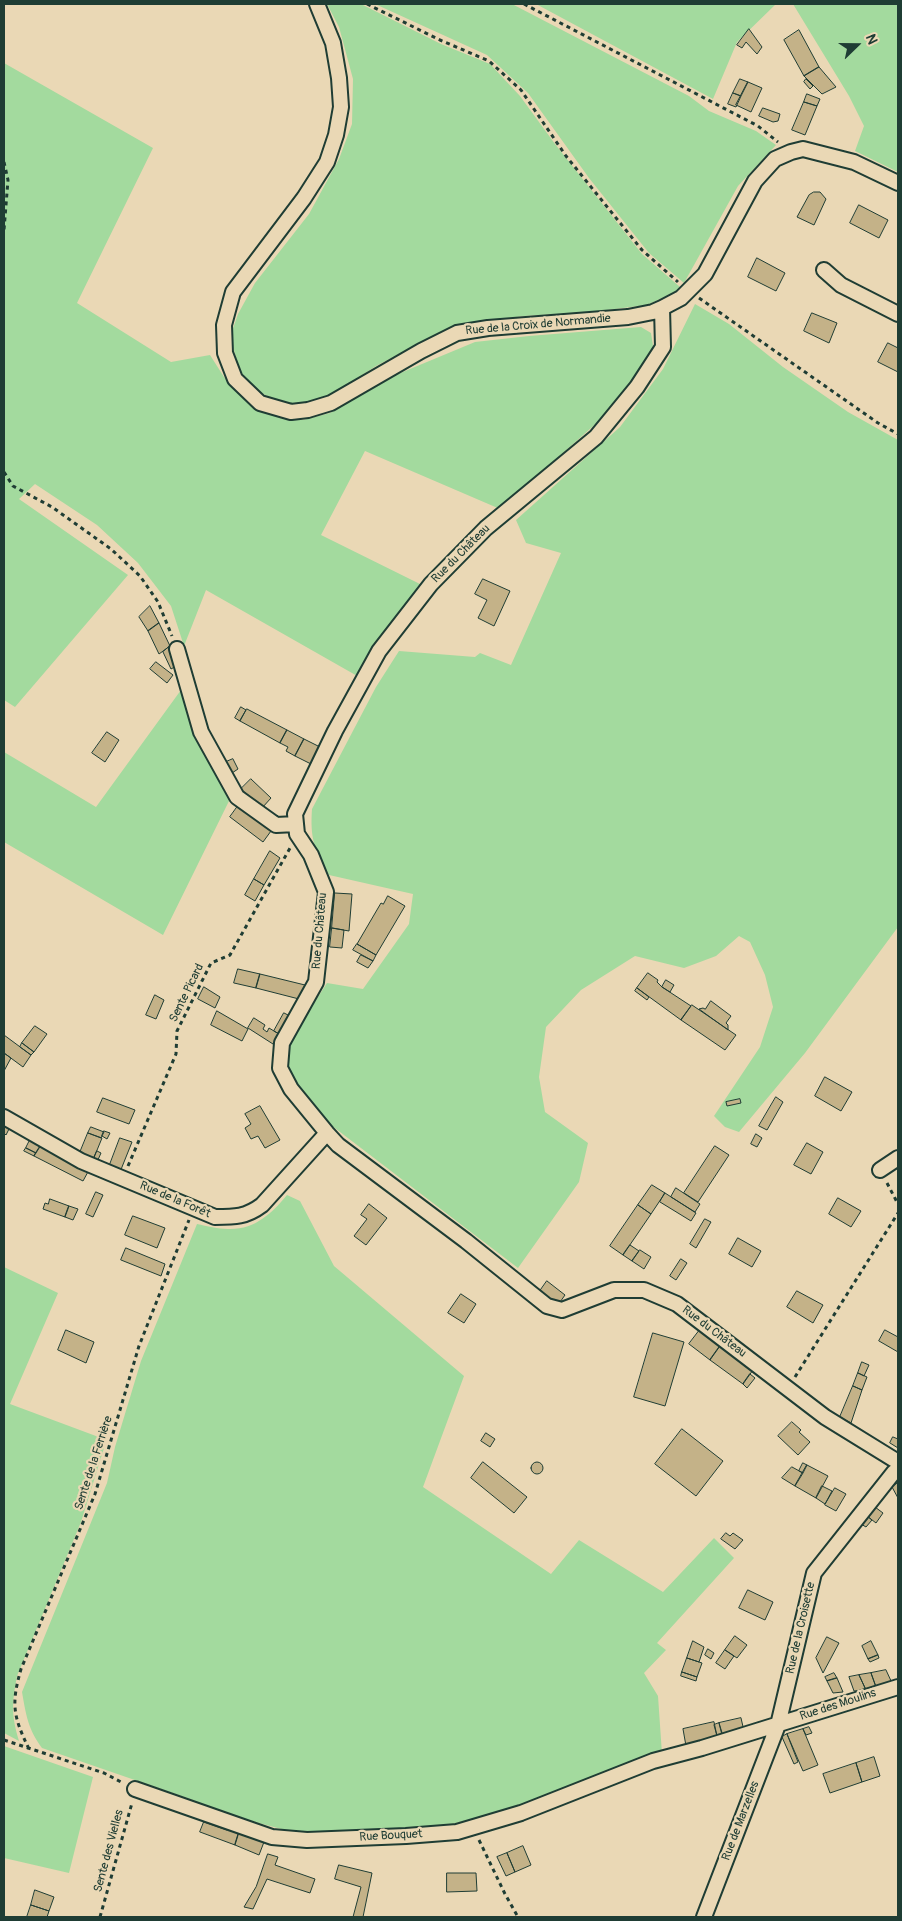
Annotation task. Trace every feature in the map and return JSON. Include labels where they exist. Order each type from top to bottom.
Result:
[{"type":"street","name":"Rue de la Croix de Normandie","points":[[317,4],[322,12],[333,43],[339,78],[341,107],[336,134],[327,162],[304,198],[233,292],[224,325],[225,353],[235,379],[260,403],[291,412],[308,410],[331,403],[421,351],[457,333],[488,328],[628,317],[653,312],[662,308],[681,298],[705,274],[755,181],[775,159],[791,152]]},
{"type":"street","points":[[791,152],[803,149],[854,162],[898,184]]},
{"type":"street","points":[[824,270],[841,284],[898,314]]},
{"type":"street","name":"Rue du Château","points":[[662,308],[663,346],[637,387],[596,437],[486,528],[431,584],[379,652],[334,731],[295,814],[297,829],[311,855],[326,892],[316,982],[282,1043],[280,1068],[291,1090],[327,1134],[338,1144],[547,1306],[562,1310],[614,1290],[644,1290],[677,1304],[825,1417],[898,1462]]},
{"type":"street","points":[[177,649],[201,732],[237,797],[276,825],[297,829]]},
{"type":"street","name":"Rue de la Forêt","points":[[4,1117],[81,1161],[215,1217],[238,1216],[251,1213],[262,1205],[327,1134]]},
{"type":"street","points":[[880,1170],[898,1158]]},
{"type":"street","name":"Rue de la Croisette","points":[[778,1725],[814,1573],[894,1472],[898,1471]]},
{"type":"street","name":"Rue des Moulins","points":[[778,1725],[898,1687]]},
{"type":"street","name":"Rue Bouquet","points":[[136,1789],[272,1837],[307,1840],[457,1832],[521,1813],[653,1761],[778,1725]]},
{"type":"street","name":"Rue de Marzelles","points":[[704,1917],[778,1725]]},
{"type":"path","points":[[368,4],[440,40],[489,61],[521,90],[566,156],[642,250],[688,291],[878,423],[898,434]]},
{"type":"path","points":[[524,4],[758,126],[791,152]]},
{"type":"path","points":[[4,162],[8,180],[4,230]]},
{"type":"path","points":[[4,472],[13,486],[52,507],[104,544],[140,576],[158,602],[177,649]]},
{"type":"path","name":"Sente Picard","points":[[123,1178],[176,1054],[177,1031],[211,963],[230,955],[297,829]]},
{"type":"path","points":[[880,1170],[898,1204]]},
{"type":"path","name":"Sente de la Ferrière","points":[[29,1749],[14,1713],[14,1692],[21,1669],[95,1494],[139,1346],[194,1208]]},
{"type":"path","points":[[788,1388],[898,1213]]},
{"type":"path","points":[[4,1740],[104,1773],[136,1789]]},
{"type":"path","name":"Sente des Vielles","points":[[100,1917],[136,1789]]},
{"type":"path","points":[[473,1828],[518,1917]]},
{"type":"green space","points":[[327,4],[361,4],[441,44],[490,64],[520,96],[555,144],[642,254],[680,287],[675,292],[647,305],[591,312],[524,316],[458,325],[376,366],[330,396],[302,406],[272,399],[255,389],[240,371],[230,337],[238,314],[255,283],[309,214],[339,159],[352,124],[353,79],[339,27]]},
{"type":"green space","points":[[375,4],[512,4],[689,96],[709,111],[756,131],[776,145],[738,186],[684,283],[649,253],[589,178],[528,93],[487,55]]},
{"type":"green space","points":[[536,4],[776,4],[737,42],[713,99]]},
{"type":"green space","points":[[793,4],[898,4],[898,172],[855,151],[864,126],[849,96]]},
{"type":"green space","points":[[4,63],[153,148],[77,303],[171,362],[210,355],[224,377],[244,397],[278,417],[303,420],[330,413],[398,374],[475,342],[641,327],[651,333],[653,346],[645,366],[609,412],[500,509],[365,451],[321,535],[422,585],[359,677],[206,590],[184,646],[171,606],[138,563],[97,525],[35,484],[19,499],[128,575],[15,707],[4,700]]},
{"type":"green space","points":[[695,304],[729,324],[783,367],[848,412],[898,440],[898,927],[805,1053],[739,1132],[725,1127],[714,1116],[760,1047],[773,1007],[765,975],[750,942],[739,936],[716,956],[684,968],[635,956],[581,990],[546,1027],[539,1077],[545,1112],[588,1143],[579,1182],[518,1268],[323,1119],[292,1081],[284,1060],[297,1029],[327,983],[363,989],[409,924],[413,894],[329,875],[314,844],[312,809],[376,687],[399,651],[475,657],[480,653],[511,665],[561,553],[526,543],[516,520],[620,427],[663,369]]},
{"type":"green space","points":[[181,690],[229,801],[163,935],[4,842],[4,752],[96,807]]},
{"type":"green space","points":[[287,1195],[300,1201],[334,1266],[464,1376],[423,1487],[551,1574],[579,1540],[663,1592],[714,1538],[734,1558],[657,1643],[666,1650],[644,1673],[658,1696],[662,1754],[551,1796],[489,1815],[444,1826],[328,1835],[289,1831],[232,1816],[187,1798],[42,1748],[37,1741],[28,1722],[22,1692],[107,1483],[115,1447],[141,1361],[197,1224],[224,1229],[246,1227],[269,1214]]},
{"type":"green space","points":[[4,1267],[58,1293],[10,1404],[104,1439],[104,1448],[81,1522],[17,1676],[13,1708],[19,1741],[4,1733]]},
{"type":"green space","points":[[4,1746],[93,1777],[69,1873],[4,1858]]},
{"type":"building","points":[[749,29],[762,47],[757,54],[746,42],[742,48],[737,45]]},
{"type":"building","points":[[799,30],[819,67],[804,76],[784,40]]},
{"type":"building","points":[[819,67],[836,87],[822,94],[804,76]]},
{"type":"building","points":[[740,79],[748,82],[741,96],[733,93]]},
{"type":"building","points":[[806,79],[813,86],[810,89],[804,82]]},
{"type":"building","points":[[748,82],[762,88],[751,112],[736,105]]},
{"type":"building","points":[[733,93],[741,96],[736,107],[728,104]]},
{"type":"building","points":[[807,94],[820,99],[817,106],[804,102]]},
{"type":"building","points":[[804,102],[817,106],[805,135],[792,130]]},
{"type":"building","points":[[763,108],[780,114],[778,121],[773,122],[759,116]]},
{"type":"building","points":[[814,192],[820,192],[826,199],[814,225],[797,217],[809,195]]},
{"type":"building","points":[[859,205],[888,220],[879,238],[850,223]]},
{"type":"building","points":[[757,258],[785,273],[776,291],[748,277]]},
{"type":"building","points":[[812,313],[837,323],[829,343],[804,331]]},
{"type":"building","points":[[888,343],[898,348],[898,372],[878,362]]},
{"type":"building","points":[[483,579],[510,591],[494,626],[478,618],[487,600],[475,594]]},
{"type":"building","points":[[150,606],[159,623],[148,631],[139,617]]},
{"type":"building","points":[[159,623],[170,646],[159,654],[148,631]]},
{"type":"building","points":[[170,646],[178,665],[171,669],[163,652]]},
{"type":"building","points":[[156,662],[173,675],[167,683],[150,669]]},
{"type":"building","points":[[241,707],[246,710],[240,721],[235,718]]},
{"type":"building","points":[[247,709],[287,730],[280,743],[240,721]]},
{"type":"building","points":[[287,730],[304,739],[295,756],[286,751],[288,747],[280,743]]},
{"type":"building","points":[[107,732],[119,740],[105,762],[92,753]]},
{"type":"building","points":[[304,739],[322,748],[313,765],[295,756]]},
{"type":"building","points":[[233,759],[238,769],[232,773],[226,762]]},
{"type":"building","points":[[251,779],[271,798],[262,808],[241,789]]},
{"type":"building","points":[[238,806],[271,831],[263,842],[230,817]]},
{"type":"building","points":[[270,851],[280,858],[264,885],[254,879]]},
{"type":"building","points":[[254,879],[264,885],[255,901],[245,895]]},
{"type":"building","points":[[335,893],[352,894],[349,931],[332,928]]},
{"type":"building","points":[[388,896],[405,906],[376,955],[357,944],[381,903],[383,904]]},
{"type":"building","points":[[332,928],[344,930],[342,948],[330,947]]},
{"type":"building","points":[[357,944],[376,955],[373,961],[353,950]]},
{"type":"building","points":[[361,955],[373,961],[368,968],[357,962]]},
{"type":"building","points":[[238,969],[260,974],[256,988],[234,983]]},
{"type":"building","points":[[648,973],[658,980],[657,982],[662,987],[691,1006],[681,1020],[637,988]]},
{"type":"building","points":[[260,974],[305,985],[299,999],[256,988]]},
{"type":"building","points":[[666,980],[674,985],[670,992],[662,987]]},
{"type":"building","points":[[204,987],[220,997],[215,1008],[198,999]]},
{"type":"building","points":[[637,988],[649,997],[647,1000],[635,991]]},
{"type":"building","points":[[155,995],[164,1000],[156,1019],[146,1015]]},
{"type":"building","points":[[711,1001],[731,1016],[726,1023],[728,1030],[699,1009],[705,1009]]},
{"type":"building","points":[[692,1005],[736,1035],[725,1050],[681,1020]]},
{"type":"building","points":[[217,1011],[248,1029],[242,1041],[211,1025]]},
{"type":"building","points":[[284,1013],[290,1016],[279,1034],[274,1031]]},
{"type":"building","points":[[254,1018],[265,1025],[263,1029],[267,1032],[269,1028],[279,1034],[273,1044],[248,1028]]},
{"type":"building","points":[[35,1026],[47,1034],[34,1052],[22,1043]]},
{"type":"building","points":[[4,1035],[31,1055],[23,1067],[4,1053]]},
{"type":"building","points":[[22,1043],[34,1052],[31,1055],[20,1047]]},
{"type":"building","points":[[4,1053],[11,1058],[4,1071]]},
{"type":"building","points":[[825,1077],[852,1092],[841,1111],[815,1096]]},
{"type":"building","points":[[776,1097],[783,1102],[767,1130],[759,1126]]},
{"type":"building","points":[[103,1098],[135,1110],[129,1124],[97,1112]]},
{"type":"building","points":[[740,1099],[741,1103],[727,1106],[726,1102]]},
{"type":"building","points":[[260,1106],[280,1140],[265,1148],[258,1136],[251,1139],[245,1128],[251,1124],[245,1114]]},
{"type":"building","points":[[4,1126],[9,1129],[6,1135],[4,1133]]},
{"type":"building","points":[[91,1127],[104,1132],[101,1138],[88,1133]]},
{"type":"building","points":[[104,1131],[110,1133],[107,1139],[102,1136]]},
{"type":"building","points":[[88,1133],[102,1138],[93,1160],[79,1155]]},
{"type":"building","points":[[756,1134],[762,1138],[757,1147],[751,1144]]},
{"type":"building","points":[[120,1138],[132,1142],[120,1172],[109,1167]]},
{"type":"building","points":[[30,1140],[41,1145],[36,1153],[26,1148]]},
{"type":"building","points":[[807,1143],[823,1152],[811,1174],[794,1165]]},
{"type":"building","points":[[41,1145],[89,1170],[83,1181],[34,1156]]},
{"type":"building","points":[[715,1146],[729,1155],[698,1202],[684,1193]]},
{"type":"building","points":[[26,1148],[36,1153],[34,1156],[24,1151]]},
{"type":"building","points":[[97,1151],[101,1153],[97,1162],[93,1160]]},
{"type":"building","points":[[652,1185],[665,1193],[651,1214],[638,1205]]},
{"type":"building","points":[[676,1188],[700,1204],[695,1212],[671,1197]]},
{"type":"building","points":[[96,1192],[103,1195],[93,1217],[86,1214]]},
{"type":"building","points":[[665,1193],[696,1213],[691,1221],[660,1202]]},
{"type":"building","points":[[838,1198],[861,1211],[851,1227],[829,1214]]},
{"type":"building","points":[[50,1199],[69,1206],[65,1217],[43,1209],[45,1203],[48,1204]]},
{"type":"building","points":[[369,1204],[387,1218],[366,1245],[354,1236],[367,1219],[361,1215]]},
{"type":"building","points":[[638,1205],[651,1214],[623,1255],[610,1246]]},
{"type":"building","points":[[69,1206],[78,1209],[73,1220],[65,1217]]},
{"type":"building","points":[[133,1216],[165,1228],[157,1248],[125,1235]]},
{"type":"building","points":[[705,1219],[711,1222],[696,1248],[690,1244]]},
{"type":"building","points":[[738,1238],[761,1251],[752,1267],[729,1254]]},
{"type":"building","points":[[630,1245],[639,1251],[632,1261],[623,1255]]},
{"type":"building","points":[[126,1248],[165,1264],[161,1276],[121,1260]]},
{"type":"building","points":[[640,1250],[651,1257],[644,1269],[632,1261]]},
{"type":"building","points":[[681,1259],[687,1263],[676,1280],[670,1276]]},
{"type":"building","points":[[547,1281],[565,1295],[558,1305],[540,1291]]},
{"type":"building","points":[[797,1291],[823,1305],[813,1323],[787,1307]]},
{"type":"building","points":[[461,1294],[476,1304],[464,1323],[448,1313]]},
{"type":"building","points":[[66,1330],[94,1342],[86,1363],[58,1350]]},
{"type":"building","points":[[885,1330],[898,1337],[898,1352],[879,1341]]},
{"type":"building","points":[[699,1331],[720,1346],[710,1360],[689,1344]]},
{"type":"building","points":[[653,1333],[684,1342],[665,1406],[634,1397]]},
{"type":"building","points":[[720,1346],[753,1370],[743,1384],[710,1360]]},
{"type":"building","points":[[862,1362],[869,1365],[864,1376],[858,1373]]},
{"type":"building","points":[[858,1373],[867,1377],[862,1390],[853,1386]]},
{"type":"building","points":[[750,1374],[755,1378],[747,1388],[743,1384]]},
{"type":"building","points":[[853,1386],[862,1390],[851,1423],[840,1417]]},
{"type":"building","points":[[792,1422],[810,1442],[798,1455],[778,1436]]},
{"type":"building","points":[[682,1429],[723,1461],[696,1496],[655,1464]]},
{"type":"building","points":[[486,1433],[495,1439],[490,1447],[481,1441]]},
{"type":"building","points":[[893,1437],[898,1439],[898,1448],[890,1443]]},
{"type":"building","points":[[483,1462],[527,1497],[514,1513],[471,1478]]},
{"type":"building","points":[[539,1462],[542,1463],[542,1473],[535,1474],[532,1473],[531,1466],[532,1463]]},
{"type":"building","points":[[803,1463],[807,1465],[803,1473],[799,1471]]},
{"type":"building","points":[[807,1465],[828,1476],[816,1498],[795,1486]]},
{"type":"building","points":[[792,1467],[803,1473],[795,1486],[782,1478]]},
{"type":"building","points":[[898,1483],[898,1498],[892,1487]]},
{"type":"building","points":[[822,1486],[832,1491],[825,1504],[816,1498]]},
{"type":"building","points":[[835,1488],[846,1494],[836,1511],[825,1505]]},
{"type":"building","points":[[875,1507],[883,1513],[876,1523],[867,1516]]},
{"type":"building","points":[[867,1516],[872,1520],[866,1527],[861,1524]]},
{"type":"building","points":[[726,1533],[730,1536],[733,1533],[743,1540],[735,1549],[721,1539]]},
{"type":"building","points":[[748,1590],[773,1602],[765,1620],[739,1608]]},
{"type":"building","points":[[735,1636],[747,1645],[737,1658],[725,1650]]},
{"type":"building","points":[[827,1637],[839,1643],[823,1673],[816,1658]]},
{"type":"building","points":[[693,1641],[704,1647],[699,1662],[687,1658]]},
{"type":"building","points":[[871,1641],[878,1655],[868,1659],[862,1646]]},
{"type":"building","points":[[708,1649],[714,1653],[711,1659],[705,1655]]},
{"type":"building","points":[[725,1650],[734,1656],[725,1669],[716,1663]]},
{"type":"building","points":[[878,1655],[879,1658],[870,1662],[868,1659]]},
{"type":"building","points":[[687,1658],[702,1663],[697,1677],[682,1672]]},
{"type":"building","points":[[886,1670],[892,1683],[876,1687],[871,1673]]},
{"type":"building","points":[[682,1672],[697,1677],[696,1681],[681,1676]]},
{"type":"building","points":[[834,1673],[837,1678],[827,1681],[825,1677]]},
{"type":"building","points":[[871,1673],[876,1687],[866,1690],[859,1675]]},
{"type":"building","points":[[859,1675],[866,1690],[854,1691],[849,1677]]},
{"type":"building","points":[[837,1678],[843,1692],[833,1693],[827,1681]]},
{"type":"building","points":[[741,1718],[744,1731],[723,1736],[719,1723]]},
{"type":"building","points":[[714,1722],[717,1736],[686,1746],[683,1729]]},
{"type":"building","points":[[719,1723],[722,1735],[717,1736],[714,1725]]},
{"type":"building","points":[[809,1727],[812,1733],[806,1735],[803,1729]]},
{"type":"building","points":[[803,1729],[818,1765],[803,1771],[787,1734]]},
{"type":"building","points":[[787,1734],[798,1762],[794,1764],[782,1737]]},
{"type":"building","points":[[874,1757],[880,1776],[862,1782],[856,1763]]},
{"type":"building","points":[[856,1763],[862,1782],[830,1793],[823,1774]]},
{"type":"building","points":[[204,1822],[239,1832],[235,1845],[200,1832]]},
{"type":"building","points":[[239,1832],[264,1842],[259,1855],[235,1845]]},
{"type":"building","points":[[523,1846],[531,1865],[515,1872],[507,1853]]},
{"type":"building","points":[[507,1853],[515,1872],[506,1876],[497,1857]]},
{"type":"building","points":[[268,1854],[278,1857],[275,1865],[315,1879],[310,1893],[267,1879],[253,1909],[244,1907],[256,1887]]},
{"type":"building","points":[[339,1865],[372,1873],[363,1917],[353,1917],[361,1887],[335,1879]]},
{"type":"building","points":[[447,1873],[476,1873],[477,1891],[447,1892]]},
{"type":"building","points":[[35,1890],[54,1897],[49,1911],[31,1905]]},
{"type":"building","points":[[31,1905],[49,1911],[47,1917],[27,1917]]}]
